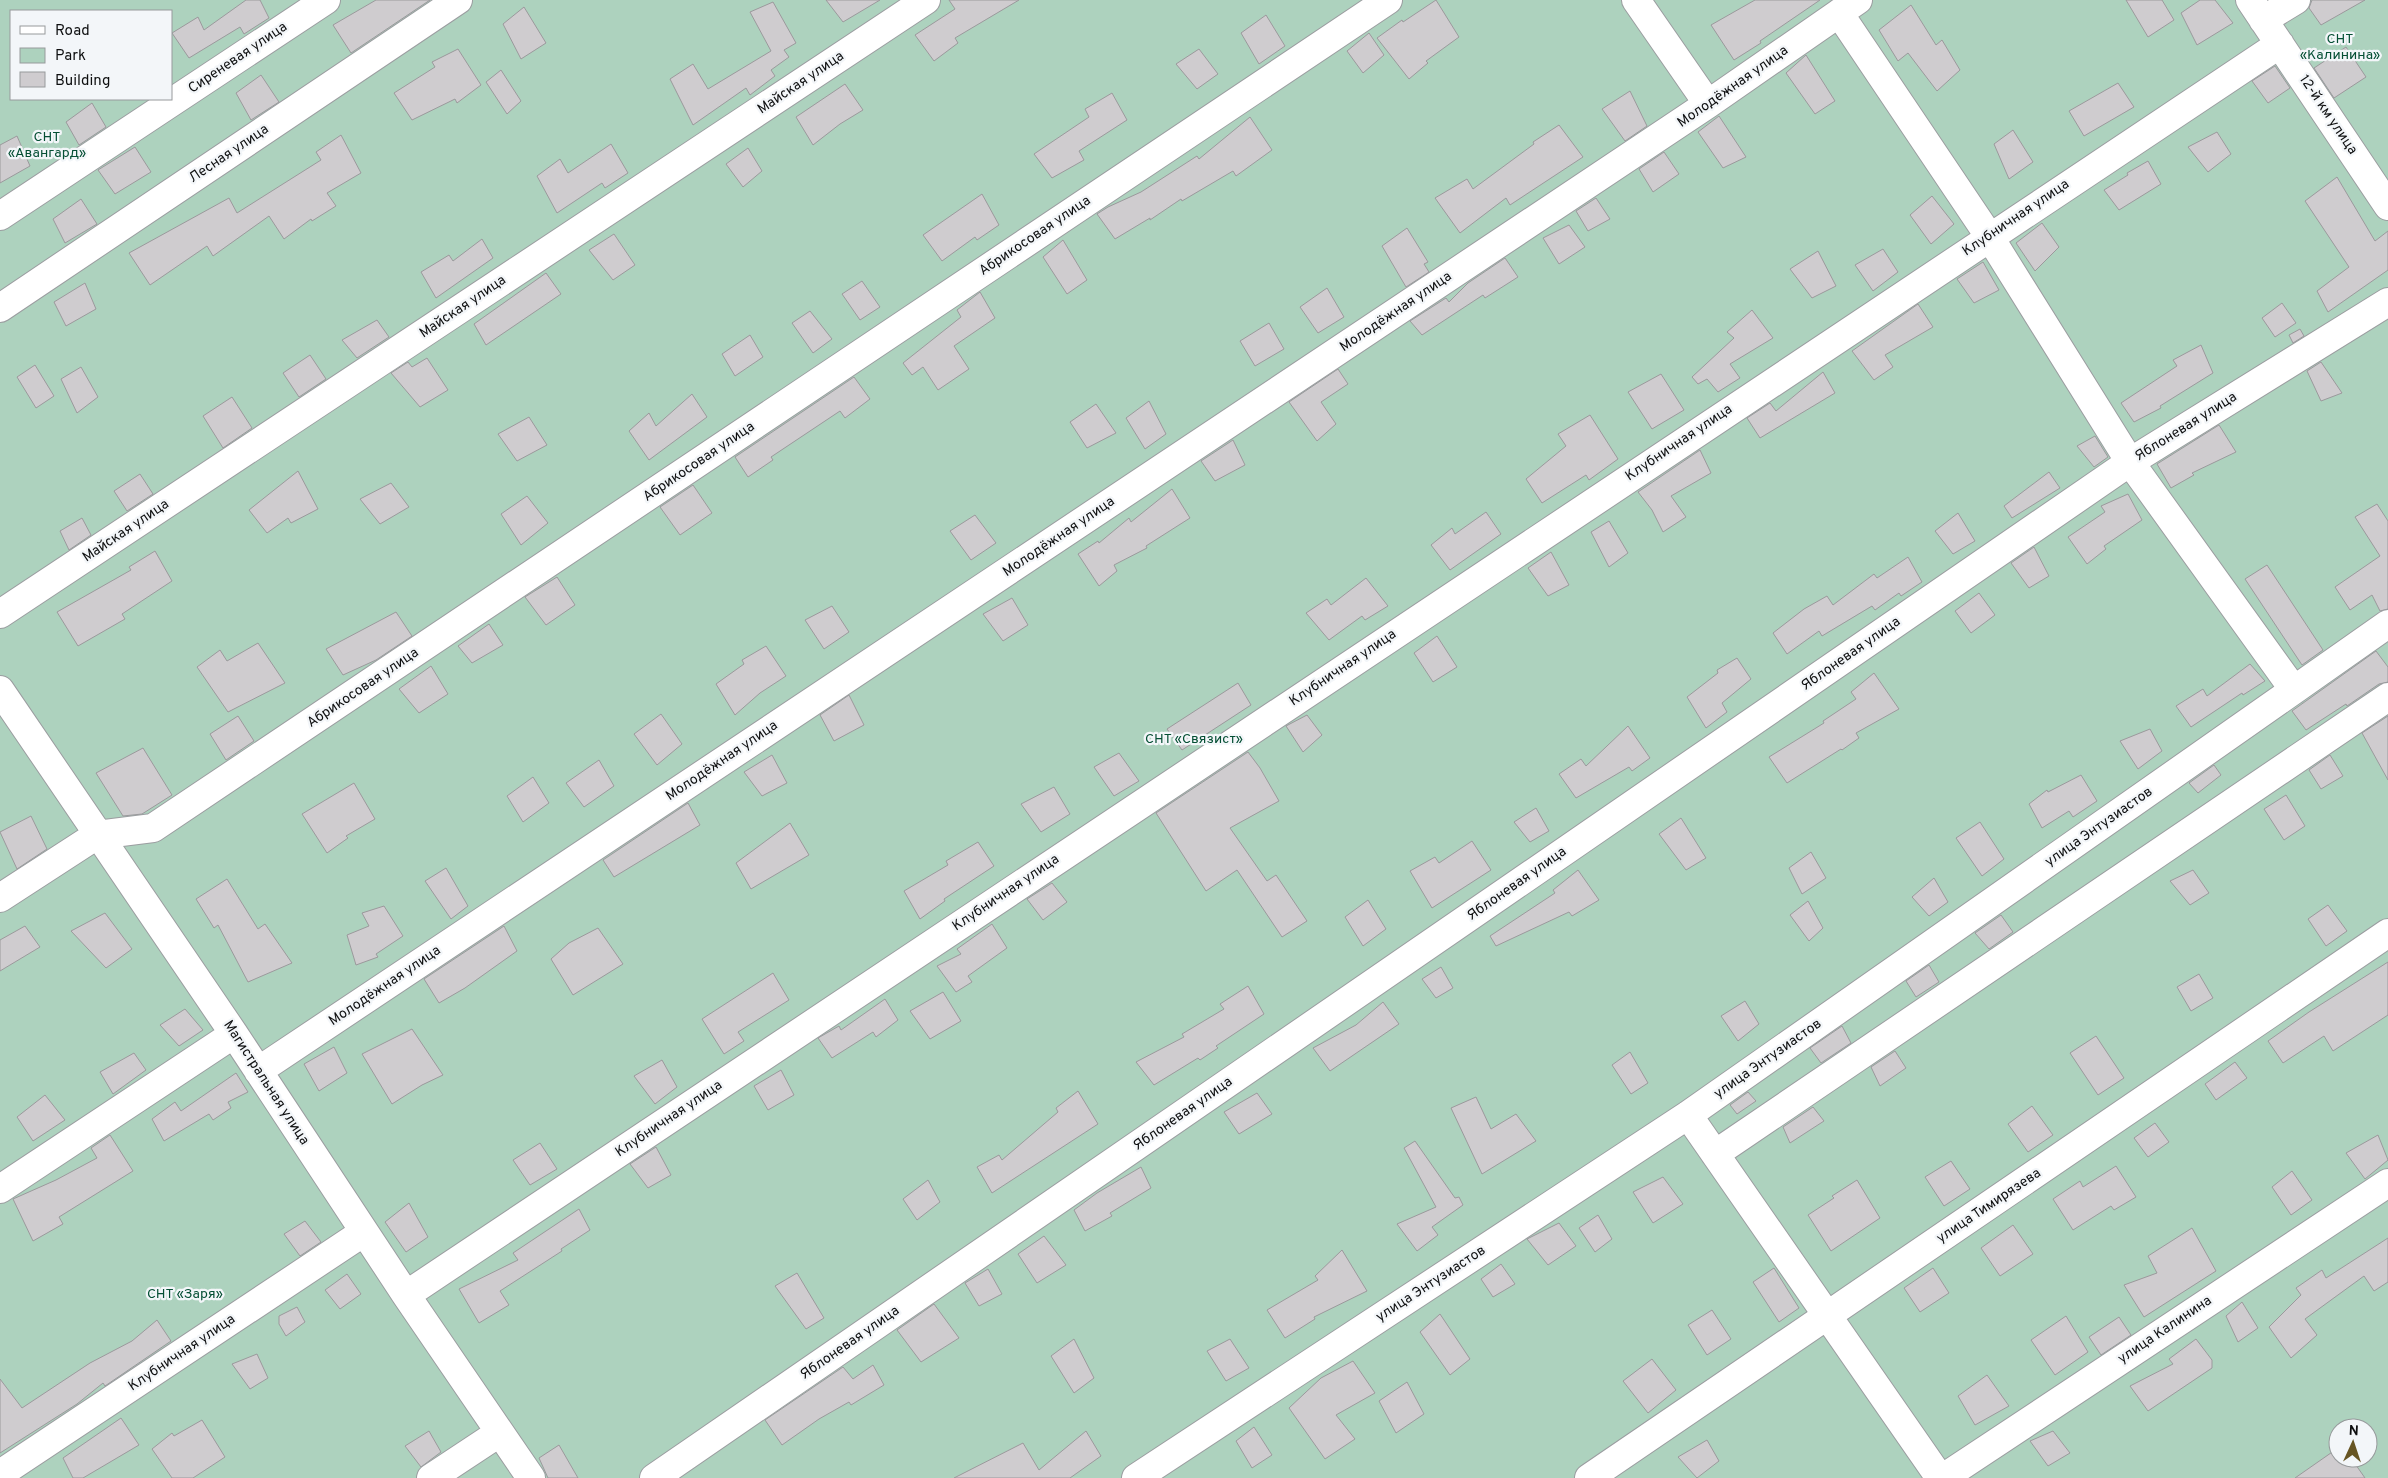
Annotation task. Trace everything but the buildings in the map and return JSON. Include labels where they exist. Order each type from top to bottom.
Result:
[{"type":"street","name":"Сиреневая улица","points":[[0,216],[326,0]]},
{"type":"street","name":"Лесная улица","points":[[0,308],[458,0]]},
{"type":"street","name":"Майская улица","points":[[0,614],[926,0]]},
{"type":"street","name":"Абрикосовая улица","points":[[0,898],[97,835],[154,828],[1388,0]]},
{"type":"street","points":[[1636,0],[1708,104]]},
{"type":"street","points":[[2256,10],[2296,0]]},
{"type":"street","points":[[1849,6],[2130,462],[2294,690]]},
{"type":"street","name":"Молодёжная улица","points":[[258,1071],[1708,104],[1849,6]]},
{"type":"street","name":"12-й км улица","points":[[2256,10],[2388,206]]},
{"type":"street","name":"Клубничная улица","points":[[406,1294],[1989,236],[2280,44]]},
{"type":"street","name":"Яблоневая улица","points":[[654,1478],[2130,462],[2388,302]]},
{"type":"street","name":"улица Энтузиастов","points":[[1136,1478],[1688,1115],[2388,624]]},
{"type":"street","name":"Магистральная улица","points":[[0,690],[234,1034],[364,1232],[531,1478]]},
{"type":"street","points":[[1715,1154],[2388,697]]},
{"type":"street","name":"улица Тимирязева","points":[[1589,1478],[2388,933]]},
{"type":"street","points":[[0,1189],[234,1034]]},
{"type":"street","points":[[1688,1115],[1941,1478]]},
{"type":"street","name":"улица Калинина","points":[[1941,1478],[2388,1183]]},
{"type":"street","name":"Клубничная улица","points":[[0,1474],[364,1232]]},
{"type":"street","points":[[431,1478],[499,1433]]},
{"type":"green space","name":"СНТ «Связист»","points":[[0,0],[2388,0],[2388,1478],[0,1478]]},
{"type":"park label","name":"СНТ «Калинина»","points":[[2340,48]]},
{"type":"park label","name":"СНТ «Авангард»","points":[[47,146]]},
{"type":"park label","name":"СНТ «Заря»","points":[[185,1294]]}]
